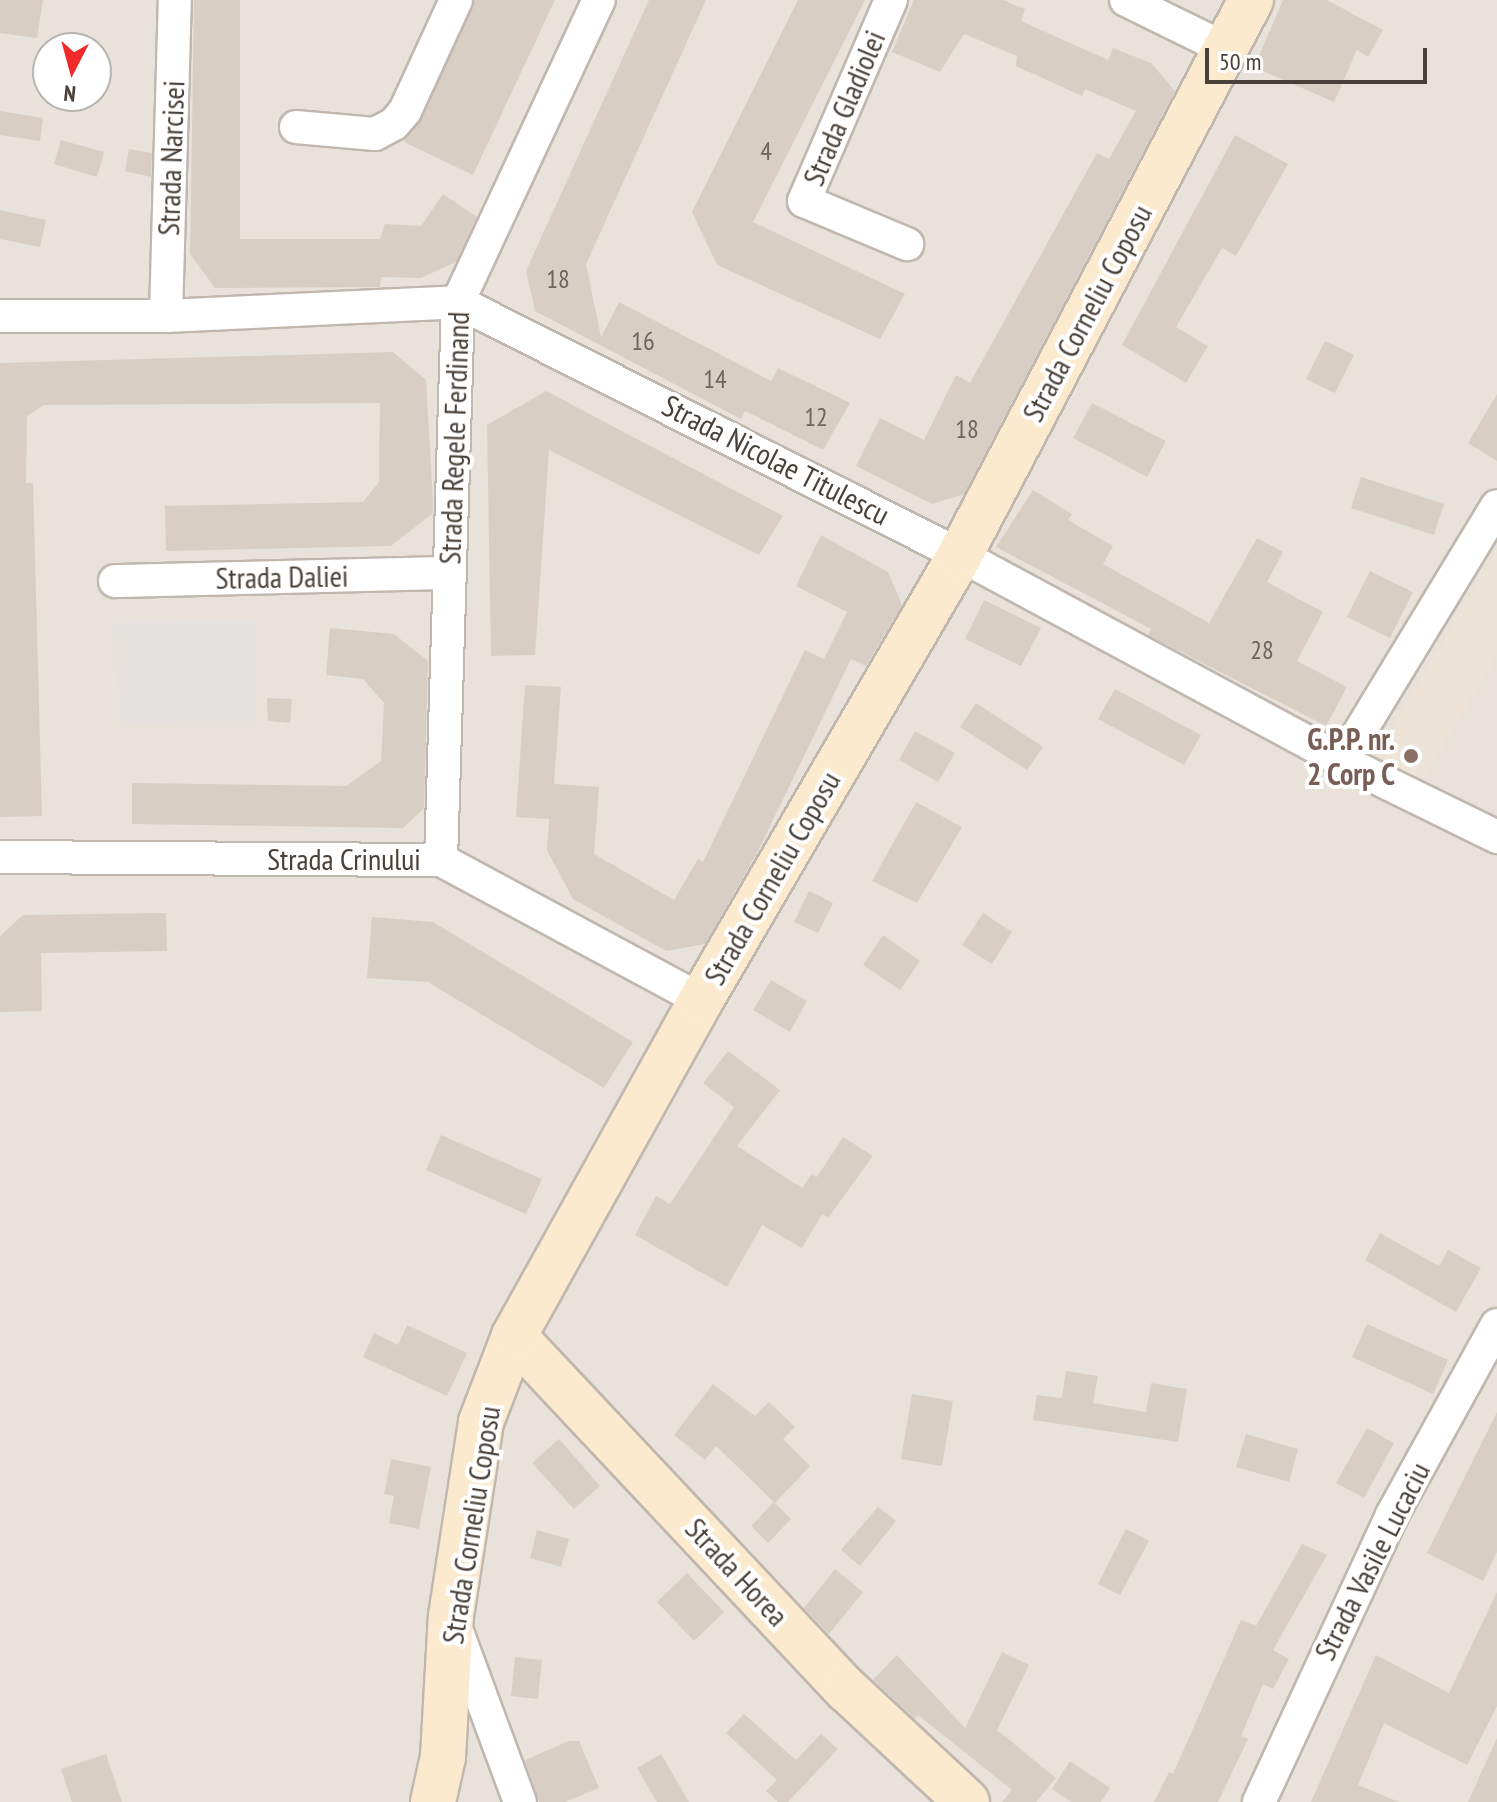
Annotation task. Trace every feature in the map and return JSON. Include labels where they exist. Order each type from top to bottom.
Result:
[{"type":"street","name":"Strada Narcisei","points":[[166,316],[175,0]]},
{"type":"street","points":[[296,127],[375,134],[394,124],[405,111],[456,0]]},
{"type":"street","name":"Strada Regele Ferdinand","points":[[441,860],[458,302],[599,0]]},
{"type":"street","name":"Strada Gladiolei","points":[[891,0],[804,201],[907,244]]},
{"type":"street","points":[[1126,0],[1226,49]]},
{"type":"street","name":"Strada Corneliu Coposu","points":[[433,1802],[443,1757],[451,1616],[481,1422],[514,1336],[701,1000],[960,555],[1251,0]]},
{"type":"street","name":"Strada Nicolae Titulescu","points":[[0,316],[166,316],[458,302],[960,555],[1342,761],[1497,837]]},
{"type":"street","points":[[1342,761],[1497,506]]},
{"type":"street","name":"Strada Daliei","points":[[115,581],[449,573]]},
{"type":"street","name":"Strada Crinului","points":[[0,857],[441,860],[701,1000]]},
{"type":"street","name":"Strada Vasile Lucaciu","points":[[1259,1802],[1392,1515],[1497,1325]]},
{"type":"street","name":"Strada Horea","points":[[514,1336],[847,1690],[967,1802]]},
{"type":"street","points":[[451,1616],[520,1802]]},
{"type":"shaded area","points":[[0,0],[1497,0],[1497,1802],[0,1802]]},
{"type":"shaded area","points":[[1497,550],[1497,656],[1421,783],[1375,755]]},
{"type":"shaded area","points":[[256,620],[255,727],[119,726],[112,623]]},
{"type":"building","points":[[0,0],[43,0],[38,32],[32,32],[32,37],[0,33]]},
{"type":"building","points":[[194,0],[240,0],[240,239],[380,239],[385,224],[421,226],[443,194],[477,217],[456,262],[421,278],[381,277],[380,287],[215,288],[190,254]]},
{"type":"building","points":[[475,0],[555,0],[473,175],[404,142],[422,119]]},
{"type":"building","points":[[649,0],[706,0],[586,264],[601,337],[619,302],[771,381],[778,368],[850,403],[823,450],[745,411],[741,419],[535,311],[526,271]]},
{"type":"building","points":[[798,0],[865,0],[753,222],[905,294],[880,339],[717,265],[692,212]]},
{"type":"building","points":[[914,0],[1003,0],[1025,9],[1021,21],[1108,60],[1113,48],[1151,63],[1175,91],[964,494],[932,504],[856,466],[880,418],[924,440],[956,375],[970,383],[1097,153],[1109,159],[1136,111],[1085,89],[1082,96],[1016,66],[1017,56],[964,34],[940,72],[892,52]]},
{"type":"building","points":[[1283,0],[1327,0],[1383,30],[1368,57],[1357,50],[1334,102],[1254,67]]},
{"type":"building","points":[[0,111],[43,118],[40,141],[0,135]]},
{"type":"building","points":[[1235,135],[1288,164],[1236,256],[1222,248],[1176,327],[1208,346],[1186,383],[1122,345]]},
{"type":"building","points":[[61,140],[104,152],[97,177],[54,164]]},
{"type":"building","points":[[129,149],[152,153],[151,177],[125,171]]},
{"type":"building","points":[[0,210],[46,220],[40,247],[0,239]]},
{"type":"building","points":[[1325,341],[1354,355],[1335,393],[1306,379]]},
{"type":"building","points":[[393,352],[426,380],[433,513],[391,546],[166,551],[165,506],[363,502],[379,482],[380,403],[44,405],[27,416],[26,483],[33,483],[42,816],[0,817],[0,363]]},
{"type":"building","points":[[546,391],[783,516],[759,555],[549,450],[535,655],[491,656],[487,425]]},
{"type":"building","points":[[1497,394],[1497,461],[1468,443]]},
{"type":"building","points":[[1092,403],[1166,441],[1147,477],[1073,438]]},
{"type":"building","points":[[1361,477],[1444,504],[1434,535],[1351,508]]},
{"type":"building","points":[[1033,490],[1072,514],[1068,520],[1113,546],[1103,564],[1209,623],[1257,538],[1283,552],[1267,582],[1323,612],[1297,661],[1347,687],[1326,726],[1148,635],[1151,629],[996,547]]},
{"type":"building","points":[[821,535],[888,572],[902,605],[866,666],[851,659],[757,853],[705,944],[666,951],[573,899],[547,850],[549,819],[516,817],[525,685],[561,687],[554,784],[599,787],[594,854],[674,900],[698,859],[703,862],[805,650],[824,659],[847,612],[796,586]]},
{"type":"building","points":[[1370,571],[1413,592],[1390,638],[1347,617]]},
{"type":"building","points":[[984,600],[1041,628],[1021,666],[965,639]]},
{"type":"building","points":[[330,628],[394,634],[428,661],[424,808],[403,828],[132,824],[132,783],[346,786],[381,761],[384,703],[363,679],[326,675]]},
{"type":"building","points":[[1115,689],[1201,735],[1184,765],[1098,719]]},
{"type":"building","points":[[267,698],[292,699],[290,723],[268,721]]},
{"type":"building","points":[[976,703],[1043,747],[1027,770],[960,727]]},
{"type":"building","points":[[915,731],[955,753],[938,782],[899,760]]},
{"type":"building","points":[[916,802],[962,827],[917,903],[872,881]]},
{"type":"building","points":[[809,891],[833,903],[818,933],[794,922]]},
{"type":"building","points":[[166,913],[167,951],[41,953],[42,1011],[0,1012],[0,936],[23,915]]},
{"type":"building","points":[[983,913],[1012,932],[992,964],[962,945]]},
{"type":"building","points":[[372,917],[433,922],[633,1042],[604,1088],[428,982],[367,978]]},
{"type":"building","points":[[883,935],[920,961],[900,990],[863,965]]},
{"type":"building","points":[[771,980],[807,1001],[790,1032],[753,1010]]},
{"type":"building","points":[[728,1051],[780,1090],[737,1146],[802,1188],[812,1174],[817,1177],[843,1137],[873,1156],[828,1218],[822,1214],[802,1248],[762,1225],[727,1287],[635,1235],[656,1196],[670,1204],[734,1107],[703,1083]]},
{"type":"building","points":[[441,1135],[542,1179],[526,1214],[426,1170]]},
{"type":"building","points":[[1380,1233],[1439,1266],[1448,1250],[1481,1268],[1456,1312],[1365,1260]]},
{"type":"building","points":[[1367,1324],[1448,1360],[1433,1394],[1352,1357]]},
{"type":"building","points":[[407,1325],[467,1353],[447,1396],[363,1357],[374,1333],[398,1345]]},
{"type":"building","points":[[1066,1371],[1098,1376],[1093,1403],[1146,1412],[1151,1383],[1187,1389],[1178,1442],[1033,1420],[1037,1395],[1062,1398]]},
{"type":"building","points":[[713,1384],[755,1416],[769,1402],[795,1427],[783,1439],[810,1466],[775,1503],[716,1446],[705,1460],[674,1435]]},
{"type":"building","points":[[912,1394],[953,1401],[942,1466],[901,1459]]},
{"type":"building","points":[[1497,1412],[1497,1552],[1483,1581],[1427,1553]]},
{"type":"building","points":[[1367,1428],[1394,1443],[1364,1498],[1336,1483]]},
{"type":"building","points":[[1246,1434],[1298,1449],[1289,1482],[1236,1467]]},
{"type":"building","points":[[559,1439],[600,1486],[574,1509],[532,1463]]},
{"type":"building","points":[[391,1459],[431,1467],[419,1529],[389,1523],[394,1496],[384,1494]]},
{"type":"building","points":[[774,1502],[791,1519],[768,1543],[751,1526]]},
{"type":"building","points":[[878,1507],[896,1521],[860,1566],[841,1550]]},
{"type":"building","points":[[1126,1529],[1149,1541],[1120,1595],[1098,1584]]},
{"type":"building","points":[[537,1530],[569,1539],[561,1567],[530,1558]]},
{"type":"building","points":[[1302,1544],[1327,1555],[1273,1650],[1289,1659],[1273,1689],[1263,1684],[1241,1736],[1248,1739],[1218,1802],[1154,1802],[1169,1772],[1173,1774],[1241,1620],[1256,1626]]},
{"type":"building","points":[[835,1569],[863,1592],[829,1634],[804,1608]]},
{"type":"building","points":[[687,1573],[724,1612],[694,1641],[657,1602]]},
{"type":"building","points":[[1497,1592],[1497,1706],[1467,1765],[1384,1723],[1358,1785],[1399,1802],[1311,1802],[1376,1655],[1449,1693]]},
{"type":"building","points":[[1002,1652],[1029,1665],[997,1730],[1056,1778],[1036,1802],[1002,1802],[1012,1790],[918,1715],[915,1719],[873,1680],[897,1655],[965,1728]]},
{"type":"building","points":[[515,1657],[542,1660],[538,1699],[511,1696]]},
{"type":"building","points":[[744,1714],[796,1760],[821,1734],[838,1749],[788,1802],[778,1802],[766,1791],[777,1780],[726,1733]]},
{"type":"building","points":[[1497,1738],[1497,1802],[1468,1802]]},
{"type":"building","points":[[569,1741],[579,1741],[599,1788],[565,1802],[539,1802],[525,1760]]},
{"type":"building","points":[[106,1754],[122,1802],[72,1802],[61,1769]]},
{"type":"building","points":[[661,1754],[689,1802],[657,1802],[637,1768]]},
{"type":"building","points":[[1070,1761],[1110,1788],[1101,1802],[1072,1802],[1052,1789]]},
{"type":"place","name":"G.P.P. nr. 2 Corp C","points":[[1411,756]]}]
